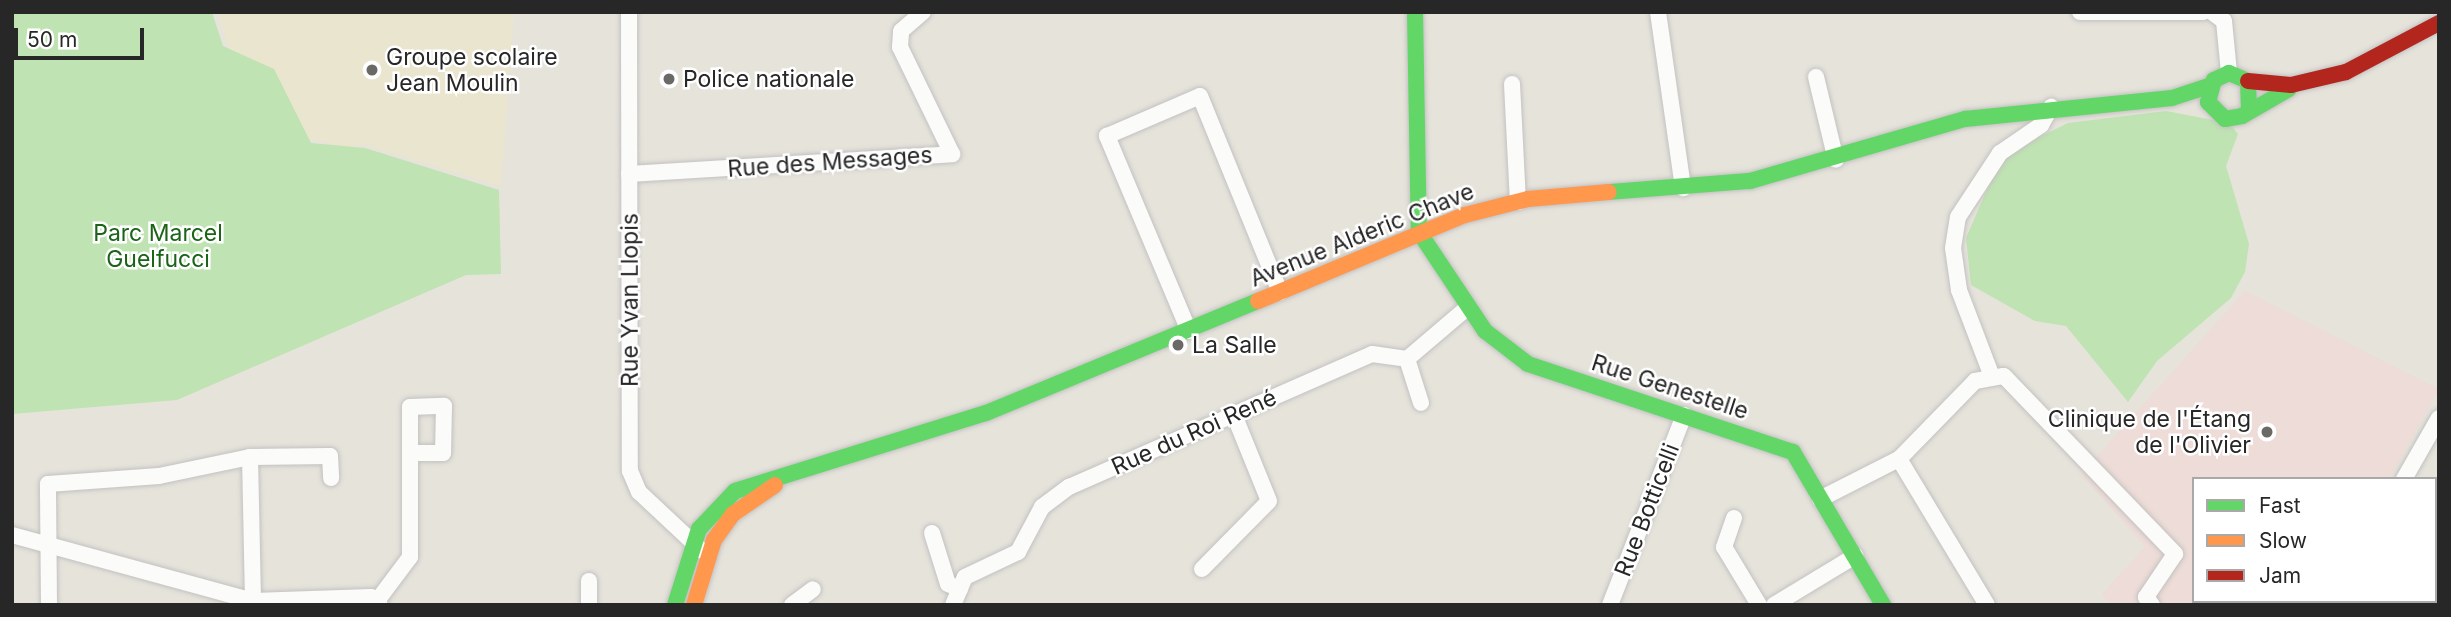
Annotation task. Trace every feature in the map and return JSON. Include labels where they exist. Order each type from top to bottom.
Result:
[{"type":"street","name":"Rue Yvan Llopis","points":[[629,12],[630,471],[639,492],[692,545],[709,554]]},
{"type":"street","name":"Rue des Messages","points":[[629,174],[952,154],[900,47],[901,31],[923,12]]},
{"type":"street","points":[[1415,12],[1419,232]]},
{"type":"street","points":[[1658,12],[1683,188]]},
{"type":"street","points":[[2080,12],[2203,12]]},
{"type":"street","points":[[2212,12],[2224,21],[2229,73]]},
{"type":"street","points":[[2229,73],[2209,86],[2211,110],[2234,119],[2300,84],[2398,49],[2439,23]]},
{"type":"street","points":[[2229,73],[2248,81],[2300,84]]},
{"type":"street","points":[[1815,77],[1836,160]]},
{"type":"street","points":[[2248,81],[2253,96],[2249,110]]},
{"type":"street","points":[[1512,84],[1518,202]]},
{"type":"street","name":"Avenue Alderic Chave","points":[[675,605],[692,545],[735,491],[986,413],[1189,331],[1419,232],[1518,202],[1750,181],[1836,160],[1965,119],[2051,107],[2172,98],[2209,86]]},
{"type":"street","points":[[1189,331],[1107,136],[1200,96],[1280,292]]},
{"type":"street","name":"Avenue Alderic Chave","points":[[2172,98],[2211,110]]},
{"type":"street","points":[[2051,107],[2041,125],[2000,153],[1958,217],[1953,248],[1959,290],[1991,374],[2018,387],[2175,554],[2147,597],[2152,605]]},
{"type":"street","name":"Rue Genestelle","points":[[1419,232],[1485,331],[1528,364],[1793,452],[1883,605]]},
{"type":"street","points":[[1421,403],[1407,359],[1468,307]]},
{"type":"street","name":"Rue du Roi René","points":[[953,605],[965,577],[1018,552],[1042,507],[1069,488],[1372,354],[1407,359]]},
{"type":"street","points":[[1821,499],[1899,459],[1975,381],[1991,374]]},
{"type":"street","points":[[1202,569],[1269,501],[1234,415]]},
{"type":"street","name":"Rue Botticelli","points":[[1610,605],[1684,415]]},
{"type":"street","points":[[2405,477],[2439,418]]},
{"type":"street","points":[[12,535],[253,603],[378,603],[410,557],[410,453]]},
{"type":"street","points":[[49,605],[48,484],[159,476],[250,457],[330,456],[331,478]]},
{"type":"street","points":[[250,457],[253,603]]},
{"type":"street","points":[[1899,459],[1987,605]]},
{"type":"street","name":"Avenue Alderic Chave","points":[[694,605],[709,554],[733,514],[799,473]]},
{"type":"street","points":[[1734,518],[1724,547],[1759,605]]},
{"type":"street","points":[[932,533],[948,584],[960,589]]},
{"type":"street","points":[[1774,605],[1854,556]]},
{"type":"street","points":[[589,582],[589,605]]},
{"type":"street","points":[[792,605],[813,589]]},
{"type":"shaded area","name":"Groupe scolaire Jean Moulin","points":[[218,12],[514,12],[501,186],[365,145],[346,147],[251,128]]},
{"type":"shaded area","name":"Clinique de l'Étang de l'Olivier","points":[[2245,291],[2439,389],[2390,477],[2192,477],[2192,603],[2318,605],[2111,605],[2102,594],[2145,547],[2081,474]]},
{"type":"green space","name":"Parc Marcel Guelfucci","points":[[12,12],[212,12],[223,46],[274,69],[311,143],[365,148],[499,190],[501,274],[466,275],[177,400],[12,414]]},
{"type":"green space","points":[[2166,111],[2229,123],[2238,134],[2226,166],[2249,244],[2245,272],[2231,298],[2157,361],[2128,402],[2066,326],[2035,321],[1971,285],[1966,238],[1998,164],[2033,140],[2068,123]]},
{"type":"traffic: fast","points":[[1415,12],[1419,232],[1485,331],[1528,364],[1793,452],[1883,605]]},
{"type":"traffic: fast","points":[[2249,110],[2248,81],[2229,73],[2214,80],[2208,102],[2225,119],[2242,116],[2289,89]]},
{"type":"traffic: fast","points":[[1609,192],[1750,181],[1965,119],[2172,98],[2209,86]]},
{"type":"traffic: fast","points":[[675,605],[699,529],[735,491],[986,413],[1258,301]]},
{"type":"traffic: slow","points":[[1258,301],[1465,215],[1528,199],[1609,192]]},
{"type":"traffic: slow","points":[[694,605],[714,540],[733,514],[775,485]]},
{"type":"traffic: jam","points":[[2248,81],[2291,85],[2346,72],[2439,23]]},
{"type":"place","name":"Groupe scolaire Jean Moulin","points":[[372,70]]},
{"type":"place","name":"Police nationale","points":[[669,79]]},
{"type":"place","name":"La Salle","points":[[1178,345]]},
{"type":"place","name":"Clinique de l'Étang de l'Olivier","points":[[2267,432]]}]
